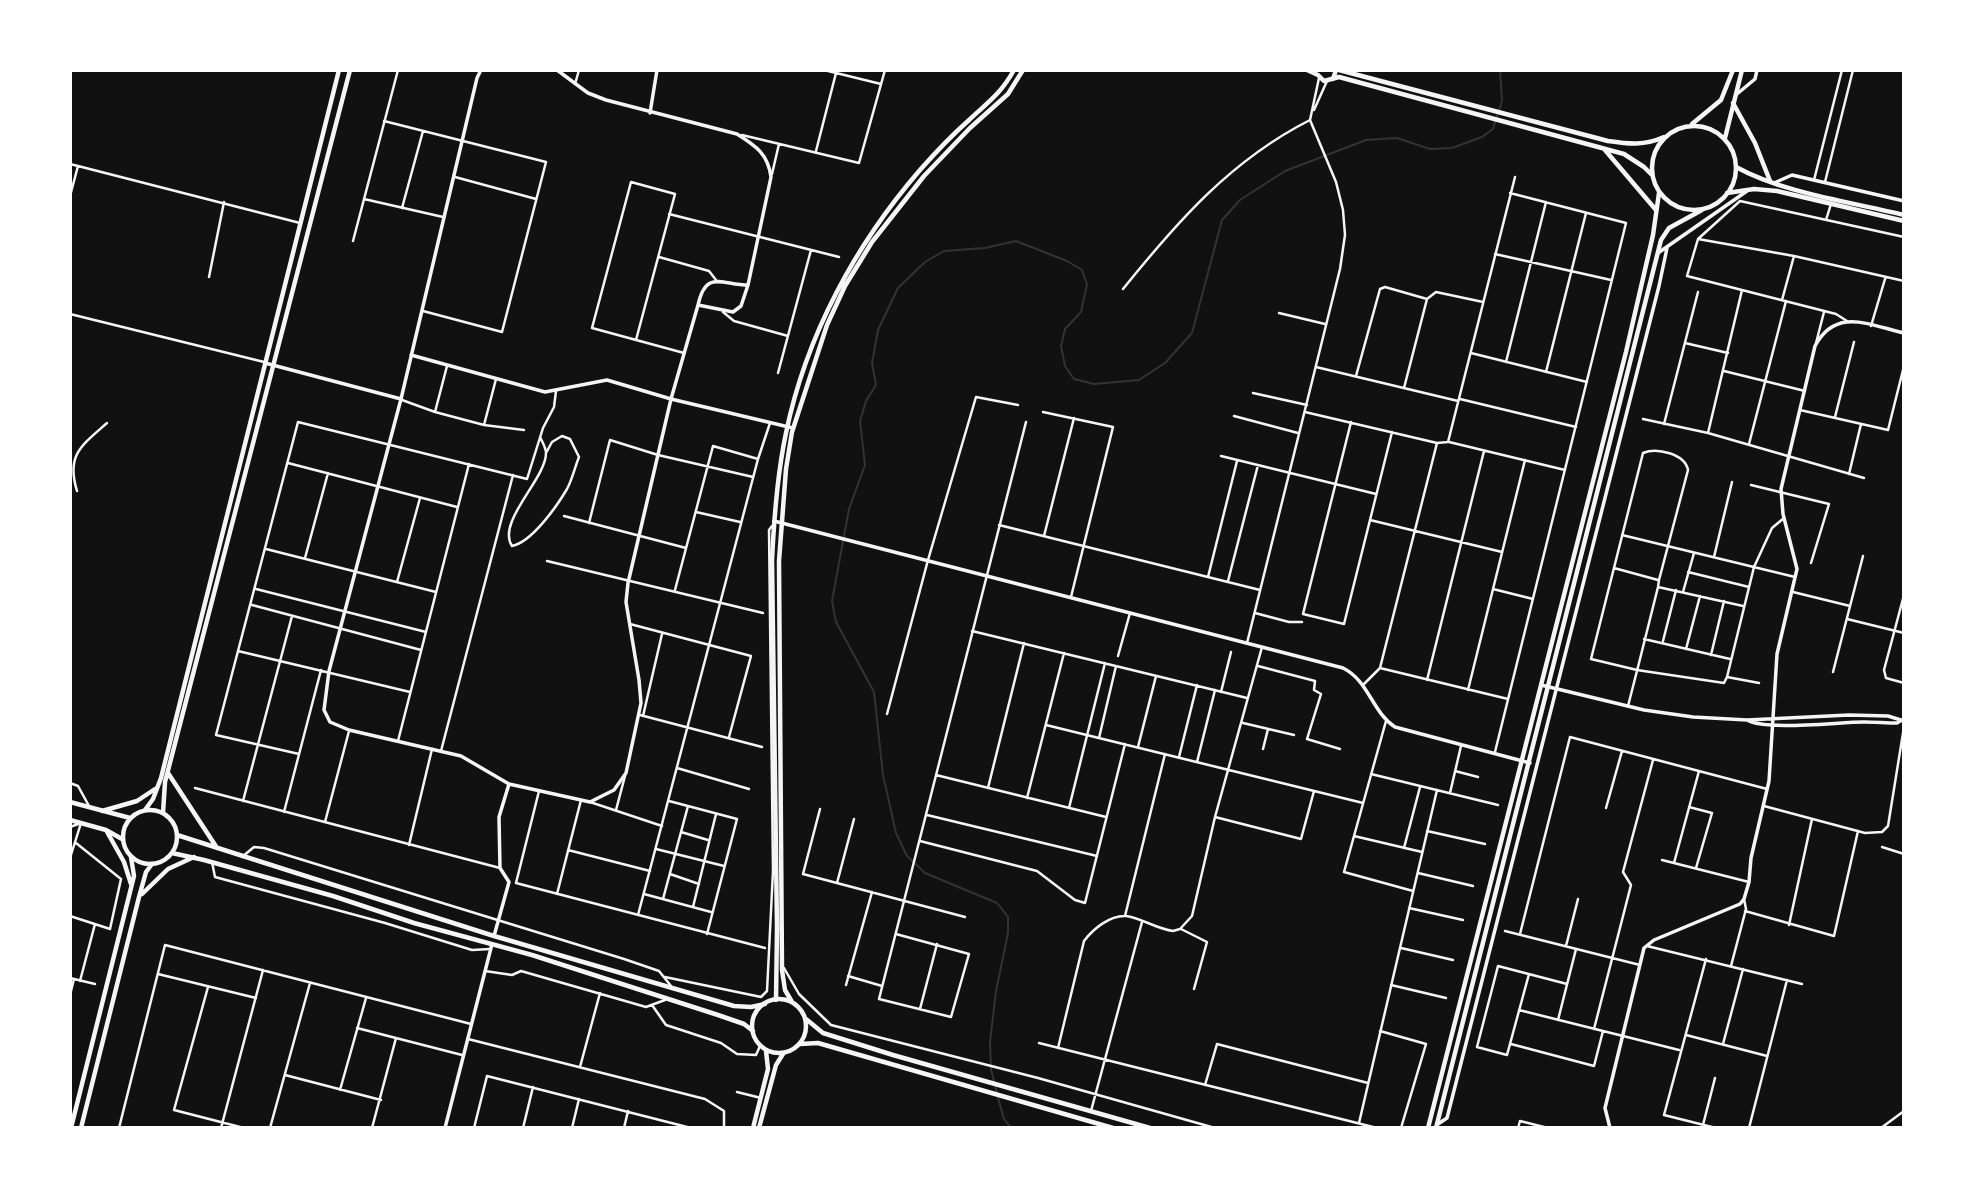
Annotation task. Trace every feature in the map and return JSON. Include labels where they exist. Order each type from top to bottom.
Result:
[{"type":"main road","points":[[145,810],[158,786],[339,70]]},
{"type":"main road","points":[[163,813],[168,772],[350,70]]},
{"type":"main road","points":[[776,1000],[772,573],[776,522],[790,428],[804,372],[840,283],[867,237],[920,171],[966,122],[1003,90],[1014,70]]},
{"type":"main road","points":[[790,428],[827,324],[845,286],[872,242],[923,176],[1008,94],[1023,70]]},
{"type":"main road","points":[[1307,70],[1330,80],[1339,77],[1624,154],[1651,174],[1660,193],[1677,207],[1702,210]]},
{"type":"main road","points":[[1330,80],[1338,70],[1608,141],[1634,145],[1650,143],[1677,128],[1692,125],[1710,128],[1725,138],[1733,151],[1737,167],[1733,184],[1723,199],[1669,228],[1661,240],[1436,1126]]},
{"type":"main road","points":[[1692,125],[1721,100],[1733,70]]},
{"type":"main road","points":[[1725,138],[1742,70]]},
{"type":"main road","points":[[1733,103],[1772,182]]},
{"type":"main road","points":[[1651,174],[1654,151],[1664,137]]},
{"type":"main road","points":[[1605,149],[1657,210]]},
{"type":"main road","points":[[1737,167],[1772,182],[1904,215]]},
{"type":"main road","points":[[1727,193],[1748,190],[1777,191],[1904,221]]},
{"type":"main road","points":[[1428,1128],[1626,352],[1660,193]]},
{"type":"main road","points":[[776,522],[782,965],[785,990],[792,1002],[806,1019],[823,1033],[1150,1128]]},
{"type":"main road","points":[[168,772],[217,848]]},
{"type":"main road","points":[[102,811],[137,801],[158,786]]},
{"type":"main road","points":[[70,802],[130,818]]},
{"type":"main road","points":[[122,839],[125,825],[130,818],[145,810],[163,813],[173,822],[177,835],[172,853],[165,859],[152,864],[139,862],[131,857]]},
{"type":"main road","points":[[70,820],[106,830],[122,839],[131,857],[134,876],[71,1128]]},
{"type":"main road","points":[[106,830],[124,862],[132,885]]},
{"type":"main road","points":[[177,835],[494,936],[734,1006],[751,1007],[776,1000],[792,1002]]},
{"type":"main road","points":[[172,853],[212,862],[668,999],[744,1024],[765,1049],[784,1053]]},
{"type":"main road","points":[[139,897],[169,869],[194,857]]},
{"type":"main road","points":[[81,1128],[139,897],[146,872],[152,864]]},
{"type":"main road","points":[[752,1031],[754,1017],[765,1004]]},
{"type":"main road","points":[[800,1044],[805,1036],[806,1019]]},
{"type":"main road","points":[[759,1128],[776,1065],[784,1053],[800,1044],[818,1043],[1112,1128]]},
{"type":"main road","points":[[753,1128],[768,1069],[765,1049]]},
{"type":"street","points":[[353,241],[398,70]]},
{"type":"street","points":[[481,70],[390,444],[329,671],[324,710],[330,722],[349,730],[461,756],[509,784],[590,802],[662,826]]},
{"type":"street","points":[[557,70],[588,93],[606,100],[859,163],[886,70]]},
{"type":"street","points":[[575,84],[579,70]]},
{"type":"street","points":[[650,113],[657,70]]},
{"type":"street","points":[[824,70],[881,84]]},
{"type":"street","points":[[1735,95],[1755,79],[1757,70]]},
{"type":"street","points":[[1814,180],[1842,70]]},
{"type":"street","points":[[1825,183],[1853,70]]},
{"type":"street","points":[[816,153],[836,73]]},
{"type":"street","points":[[1312,115],[1319,74]]},
{"type":"street","points":[[1247,643],[1340,269],[1345,234],[1343,210],[1333,174],[1310,120],[1330,80]]},
{"type":"street","points":[[1123,289],[1167,234],[1202,199],[1264,147],[1287,131],[1310,120]]},
{"type":"street","points":[[384,121],[546,162],[502,332],[423,311]]},
{"type":"street","points":[[402,208],[422,131]]},
{"type":"street","points":[[737,134],[764,154],[769,162],[771,177]]},
{"type":"street","points":[[698,305],[723,312],[733,312],[741,306],[779,144]]},
{"type":"street","points":[[70,164],[300,223]]},
{"type":"street","points":[[70,196],[78,166]]},
{"type":"street","points":[[1772,182],[1792,175],[1904,201]]},
{"type":"street","points":[[454,177],[536,199]]},
{"type":"street","points":[[1448,442],[1515,177]]},
{"type":"street","points":[[636,340],[675,194],[631,182],[592,328],[636,340],[684,353]]},
{"type":"street","points":[[1658,253],[1748,190]]},
{"type":"street","points":[[1494,754],[1626,223],[1510,193]]},
{"type":"street","points":[[364,198],[444,217]]},
{"type":"street","points":[[1904,237],[1740,201],[1698,239],[1687,276],[1836,314],[1847,321],[1904,333]]},
{"type":"street","points":[[209,277],[224,202]]},
{"type":"street","points":[[1506,362],[1546,202]]},
{"type":"street","points":[[1826,220],[1830,204]]},
{"type":"street","points":[[1546,372],[1586,213]]},
{"type":"street","points":[[669,214],[839,257]]},
{"type":"street","points":[[1698,239],[1794,256],[1904,281]]},
{"type":"street","points":[[1436,1126],[1447,1118],[1660,286],[1667,248]]},
{"type":"street","points":[[778,373],[811,250]]},
{"type":"street","points":[[1495,254],[1612,281]]},
{"type":"street","points":[[1749,445],[1794,256]]},
{"type":"street","points":[[658,257],[709,271],[716,280]]},
{"type":"street","points":[[1871,326],[1885,277]]},
{"type":"street","points":[[641,715],[639,680],[626,602],[628,580],[671,399],[701,292],[716,280],[748,285]]},
{"type":"street","points":[[1356,376],[1380,289],[1385,287],[1427,299]]},
{"type":"street","points":[[1708,433],[1742,290]]},
{"type":"street","points":[[1404,388],[1427,299],[1436,292],[1483,302]]},
{"type":"street","points":[[1664,424],[1698,292]]},
{"type":"street","points":[[1731,966],[1745,911],[1744,899],[1751,858],[1767,789],[1777,654],[1797,569],[1784,518],[1781,492],[1824,311]]},
{"type":"street","points":[[723,312],[734,321],[788,336]]},
{"type":"street","points":[[1279,313],[1325,324]]},
{"type":"street","points":[[70,314],[274,365],[484,425],[524,430]]},
{"type":"street","points":[[1815,346],[1827,329],[1836,323],[1847,321]]},
{"type":"street","points":[[1835,418],[1854,342]]},
{"type":"street","points":[[1685,344],[1728,353]]},
{"type":"street","points":[[1470,353],[1587,382]]},
{"type":"street","points":[[411,355],[545,391],[607,380],[671,399],[790,428]]},
{"type":"street","points":[[435,412],[447,366]]},
{"type":"street","points":[[1800,410],[1888,430],[1904,366]]},
{"type":"street","points":[[1316,367],[1576,427]]},
{"type":"street","points":[[1724,371],[1805,391]]},
{"type":"street","points":[[484,425],[496,379]]},
{"type":"street","points":[[299,754],[216,735],[298,422],[527,478],[540,437],[554,407],[556,390]]},
{"type":"street","points":[[1253,393],[1307,405]]},
{"type":"street","points":[[887,714],[928,560],[976,397],[1018,405]]},
{"type":"street","points":[[1043,412],[1113,427],[1071,597]]},
{"type":"street","points":[[1305,412],[1565,470]]},
{"type":"street","points":[[1234,416],[1300,433]]},
{"type":"street","points":[[1044,536],[1074,418]]},
{"type":"street","points":[[1643,419],[1708,433],[1864,478]]},
{"type":"street","points":[[896,934],[969,954],[951,1017],[879,999],[1026,422]]},
{"type":"street","points":[[1351,422],[1303,614],[1344,624],[1392,432]]},
{"type":"street","points":[[77,491],[72,467],[77,453],[107,423]]},
{"type":"street","points":[[638,915],[753,477],[770,423]]},
{"type":"street","points":[[1849,474],[1861,424]]},
{"type":"street","points":[[540,437],[546,453],[537,478],[514,517],[509,531],[509,542],[512,546],[537,530],[550,514],[568,488],[579,457],[570,439],[562,436],[552,442],[546,453]]},
{"type":"street","points":[[589,523],[610,440],[753,477]]},
{"type":"street","points":[[1363,685],[1380,668],[1437,443]]},
{"type":"street","points":[[676,590],[713,446],[758,459]]},
{"type":"street","points":[[1427,680],[1484,450]]},
{"type":"street","points":[[1628,706],[1637,670],[1644,639],[1658,587],[1667,547],[1688,470],[1687,463],[1682,458],[1653,450],[1643,453],[1591,659],[1637,670],[1724,683],[1754,568],[1772,528],[1784,518]]},
{"type":"street","points":[[1221,456],[1376,494]]},
{"type":"street","points":[[1208,577],[1238,460]]},
{"type":"street","points":[[1468,690],[1525,460]]},
{"type":"street","points":[[287,463],[457,507]]},
{"type":"street","points":[[398,741],[469,464]]},
{"type":"street","points":[[1227,582],[1258,465]]},
{"type":"street","points":[[305,559],[328,473]]},
{"type":"street","points":[[441,751],[513,475]]},
{"type":"street","points":[[1713,558],[1732,482]]},
{"type":"street","points":[[1751,485],[1829,504],[1811,563]]},
{"type":"street","points":[[397,582],[420,498]]},
{"type":"street","points":[[696,512],[741,523]]},
{"type":"street","points":[[564,516],[686,548]]},
{"type":"street","points":[[1370,520],[1502,552]]},
{"type":"street","points":[[665,977],[761,998],[767,991],[773,871],[769,530],[776,522],[1343,668],[1353,673],[1363,685],[1386,721],[1404,731],[1530,763]]},
{"type":"street","points":[[998,525],[1261,590]]},
{"type":"street","points":[[1622,535],[1795,578]]},
{"type":"street","points":[[265,549],[436,592]]},
{"type":"street","points":[[1683,592],[1694,553]]},
{"type":"street","points":[[1833,671],[1863,555]]},
{"type":"street","points":[[547,561],[763,613]]},
{"type":"street","points":[[1614,568],[1659,580]]},
{"type":"street","points":[[1688,572],[1749,587]]},
{"type":"street","points":[[1658,587],[1744,606]]},
{"type":"street","points":[[254,589],[426,632]]},
{"type":"street","points":[[1493,589],[1533,599]]},
{"type":"street","points":[[1663,643],[1676,590]]},
{"type":"street","points":[[1793,592],[1850,606]]},
{"type":"street","points":[[1904,595],[1884,670],[1886,678],[1904,683]]},
{"type":"street","points":[[1686,649],[1700,596]]},
{"type":"street","points":[[1711,655],[1724,601]]},
{"type":"street","points":[[250,605],[421,650]]},
{"type":"street","points":[[1118,656],[1130,613]]},
{"type":"street","points":[[1255,613],[1289,622],[1301,622]]},
{"type":"street","points":[[243,801],[292,616]]},
{"type":"street","points":[[1847,619],[1904,633]]},
{"type":"street","points":[[630,624],[751,656],[729,737]]},
{"type":"street","points":[[972,631],[1248,698]]},
{"type":"street","points":[[615,811],[662,632]]},
{"type":"street","points":[[1644,639],[1730,659]]},
{"type":"street","points":[[988,788],[1024,643]]},
{"type":"street","points":[[1180,929],[1192,916],[1262,646]]},
{"type":"street","points":[[238,651],[410,692]]},
{"type":"street","points":[[1221,692],[1231,652]]},
{"type":"street","points":[[1027,798],[1063,653]]},
{"type":"street","points":[[1069,808],[1105,663]]},
{"type":"street","points":[[1098,738],[1116,666]]},
{"type":"street","points":[[1257,666],[1315,681],[1314,690],[1321,694],[1307,739],[1340,749]]},
{"type":"street","points":[[1380,668],[1508,699]]},
{"type":"street","points":[[284,812],[321,670]]},
{"type":"street","points":[[1138,748],[1156,676]]},
{"type":"street","points":[[1727,677],[1759,683]]},
{"type":"street","points":[[1179,757],[1196,685]]},
{"type":"street","points":[[1541,685],[1628,706],[1693,717],[1747,720],[1751,723],[1897,723],[1903,720]]},
{"type":"street","points":[[1197,762],[1215,690]]},
{"type":"street","points":[[641,715],[762,747]]},
{"type":"street","points":[[1386,721],[1345,872],[1413,891]]},
{"type":"street","points":[[1241,722],[1294,735]]},
{"type":"street","points":[[1045,725],[1363,803]]},
{"type":"street","points":[[1763,806],[1858,831],[1882,832],[1888,826],[1904,727]]},
{"type":"street","points":[[1263,749],[1268,729]]},
{"type":"street","points":[[325,822],[349,730]]},
{"type":"street","points":[[1520,934],[1570,737],[1767,789]]},
{"type":"street","points":[[920,841],[1037,871],[1075,900],[1086,903],[1125,744]]},
{"type":"street","points":[[1450,793],[1461,745]]},
{"type":"street","points":[[409,845],[432,749]]},
{"type":"street","points":[[1606,808],[1622,751]]},
{"type":"street","points":[[1125,916],[1165,754]]},
{"type":"street","points":[[1594,1029],[1631,885],[1623,872],[1653,759]]},
{"type":"street","points":[[677,768],[749,789]]},
{"type":"street","points":[[1455,771],[1478,777]]},
{"type":"street","points":[[1674,863],[1699,771]]},
{"type":"street","points":[[590,802],[614,790],[626,773]]},
{"type":"street","points":[[1371,774],[1497,805]]},
{"type":"street","points":[[936,775],[1107,817]]},
{"type":"street","points":[[70,783],[78,786],[90,808]]},
{"type":"street","points":[[494,936],[509,882],[500,868],[499,817],[509,784]]},
{"type":"street","points":[[1404,848],[1420,786]]},
{"type":"street","points":[[195,788],[500,868]]},
{"type":"street","points":[[516,883],[539,790]]},
{"type":"street","points":[[1216,817],[1301,839],[1314,790]]},
{"type":"street","points":[[1359,1123],[1437,790]]},
{"type":"street","points":[[557,894],[581,800]]},
{"type":"street","points":[[669,800],[737,819],[707,934]]},
{"type":"street","points":[[663,899],[688,806]]},
{"type":"street","points":[[1689,807],[1712,813],[1696,869]]},
{"type":"street","points":[[820,808],[803,874],[964,917]]},
{"type":"street","points":[[693,907],[716,814]]},
{"type":"street","points":[[926,815],[1097,856]]},
{"type":"street","points":[[837,883],[854,819]]},
{"type":"street","points":[[1789,925],[1812,819]]},
{"type":"street","points":[[70,827],[81,823]]},
{"type":"street","points":[[70,858],[81,823]]},
{"type":"street","points":[[1427,831],[1485,844]]},
{"type":"street","points":[[1745,911],[1834,936],[1858,831]]},
{"type":"street","points":[[681,832],[709,840]]},
{"type":"street","points":[[1354,836],[1422,852]]},
{"type":"street","points":[[70,916],[110,929],[121,879],[76,843]]},
{"type":"street","points":[[242,857],[254,847],[264,848],[659,971],[672,988]]},
{"type":"street","points":[[1882,848],[1904,854]]},
{"type":"street","points":[[656,849],[725,867]]},
{"type":"street","points":[[568,850],[650,871]]},
{"type":"street","points":[[1662,860],[1749,882]]},
{"type":"street","points":[[212,862],[215,877],[472,950],[491,946],[446,1128]]},
{"type":"street","points":[[1417,873],[1473,886]]},
{"type":"street","points":[[670,874],[699,884]]},
{"type":"street","points":[[509,882],[765,948]]},
{"type":"street","points":[[846,985],[872,892]]},
{"type":"street","points":[[644,894],[712,913]]},
{"type":"street","points":[[1566,946],[1578,899]]},
{"type":"street","points":[[1608,1126],[1605,1108],[1644,948],[1654,940],[1740,904],[1744,899]]},
{"type":"street","points":[[1409,908],[1463,920]]},
{"type":"street","points":[[1058,1048],[1084,941],[1103,923],[1125,916],[1165,930],[1180,929],[1207,943],[1194,989]]},
{"type":"street","points":[[1091,1111],[1142,922]]},
{"type":"street","points":[[80,981],[95,924]]},
{"type":"street","points":[[1505,931],[1640,965]]},
{"type":"street","points":[[920,1009],[937,944]]},
{"type":"street","points":[[119,1128],[165,945],[471,1024]]},
{"type":"street","points":[[1647,946],[1802,984]]},
{"type":"street","points":[[1400,948],[1452,960]]},
{"type":"street","points":[[1558,1020],[1576,949]]},
{"type":"street","points":[[1706,959],[1664,1115],[1716,1128]]},
{"type":"street","points":[[782,965],[799,994],[831,1026],[1096,1094],[1215,1128]]},
{"type":"street","points":[[1529,974],[1507,1055],[1477,1047],[1498,966],[1529,974],[1567,984]]},
{"type":"street","points":[[1723,1045],[1743,969]]},
{"type":"street","points":[[221,1128],[263,970]]},
{"type":"street","points":[[485,971],[512,975],[521,971],[646,1007],[668,999]]},
{"type":"street","points":[[158,974],[256,998]]},
{"type":"street","points":[[848,976],[883,986]]},
{"type":"street","points":[[70,995],[72,978],[95,984]]},
{"type":"street","points":[[1749,1128],[1787,980]]},
{"type":"street","points":[[270,1128],[310,983]]},
{"type":"street","points":[[1391,985],[1446,998]]},
{"type":"street","points":[[208,986],[174,1110],[244,1128]]},
{"type":"street","points":[[580,1067],[600,993]]},
{"type":"street","points":[[340,1090],[366,998]]},
{"type":"street","points":[[652,1005],[666,1025],[721,1043],[737,1054],[756,1055],[760,1045]]},
{"type":"street","points":[[1519,1010],[1680,1051]]},
{"type":"street","points":[[357,1028],[464,1056]]},
{"type":"street","points":[[1380,1031],[1426,1044],[1401,1128]]},
{"type":"street","points":[[1510,1044],[1594,1066],[1603,1031]]},
{"type":"street","points":[[1684,1034],[1767,1056]]},
{"type":"street","points":[[372,1128],[396,1038]]},
{"type":"street","points":[[468,1039],[705,1099],[724,1111],[724,1128]]},
{"type":"street","points":[[1040,1044],[1377,1128]]},
{"type":"street","points":[[1205,1085],[1217,1044],[1368,1083]]},
{"type":"street","points":[[285,1075],[381,1100]]},
{"type":"street","points":[[474,1128],[487,1076],[691,1128]]},
{"type":"street","points":[[1703,1125],[1715,1078]]},
{"type":"street","points":[[523,1128],[533,1087]]},
{"type":"street","points":[[737,1092],[761,1098]]},
{"type":"street","points":[[572,1128],[579,1099]]},
{"type":"street","points":[[624,1128],[628,1111]]},
{"type":"street","points":[[1881,1128],[1904,1111]]},
{"type":"street","points":[[1518,1128],[1520,1121],[1548,1128]]},
{"type":"waterway","points":[[1497,117],[1502,101],[1500,70]]},
{"type":"waterway","points":[[997,1093],[991,1069],[990,1042],[996,991],[1008,933],[1008,917],[997,903],[925,873],[907,856],[896,833],[883,775],[874,692],[836,622],[832,601],[849,509],[865,465],[860,421],[866,401],[876,385],[872,363],[878,330],[898,288],[925,262],[944,251],[985,248],[1016,241],[1067,261],[1082,270],[1087,284],[1081,312],[1065,329],[1061,346],[1065,366],[1074,379],[1094,384],[1139,380],[1165,363],[1192,333],[1222,220],[1240,200],[1285,171],[1366,140],[1397,138],[1430,149],[1452,148],[1482,137],[1493,129],[1495,122]]},
{"type":"waterway","points":[[998,1098],[1004,1119],[1011,1128]]}]
